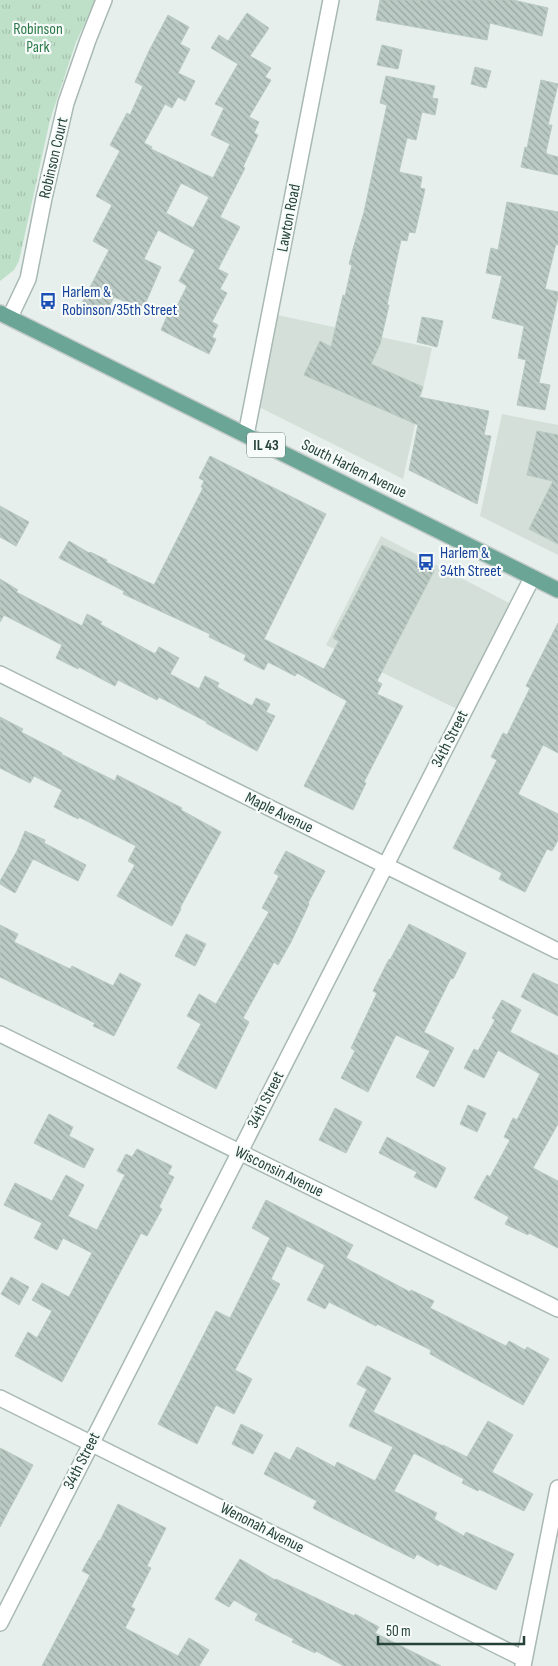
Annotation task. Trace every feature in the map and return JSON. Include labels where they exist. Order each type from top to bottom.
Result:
[{"type":"main road","name":"South Harlem Avenue","points":[[5,315],[558,590]]},
{"type":"street","name":"Robinson Court","points":[[5,315],[28,279],[66,103],[104,0]]},
{"type":"street","name":"Lawton Road","points":[[246,435],[331,0]]},
{"type":"street","name":"34th Street","points":[[0,1623],[532,578]]},
{"type":"street","name":"Maple Avenue","points":[[0,674],[558,951]]},
{"type":"street","name":"Wisconsin Avenue","points":[[0,1034],[558,1309]]},
{"type":"street","name":"Wenonah Avenue","points":[[0,1398],[523,1663]]},
{"type":"street","points":[[523,1663],[558,1488]]},
{"type":"shaded area","points":[[268,313],[432,348],[403,479],[251,403]]},
{"type":"shaded area","points":[[502,414],[558,425],[558,555],[480,516]]},
{"type":"shaded area","points":[[381,536],[513,605],[461,711],[326,645]]},
{"type":"green space","name":"Robinson Park","points":[[0,0],[96,0],[76,42],[50,120],[19,261],[14,270],[0,281]]},
{"type":"building","points":[[380,0],[513,0],[548,8],[542,36],[490,23],[487,40],[376,20]]},
{"type":"building","points":[[247,13],[269,28],[250,56],[271,68],[265,77],[271,80],[249,117],[259,122],[254,133],[258,135],[243,167],[245,168],[220,217],[240,227],[218,269],[228,274],[220,289],[227,293],[212,322],[218,325],[212,337],[216,339],[209,354],[161,330],[168,314],[172,316],[187,286],[179,281],[195,250],[158,230],[144,259],[161,267],[143,309],[114,297],[105,314],[82,303],[109,250],[93,241],[112,205],[96,196],[120,151],[110,145],[127,113],[130,115],[143,86],[135,82],[168,15],[189,27],[180,44],[190,49],[178,73],[195,81],[185,101],[178,97],[172,108],[165,104],[144,143],[152,147],[151,149],[213,178],[230,144],[211,135],[224,108],[215,104],[238,64],[211,48],[219,35],[228,41]],"holes":[[[181,183],[209,197],[193,228],[166,213]]]},
{"type":"building","points":[[382,45],[402,50],[398,69],[377,65]]},
{"type":"building","points":[[475,67],[491,71],[486,88],[471,84]]},
{"type":"building","points":[[386,76],[435,86],[432,98],[438,99],[435,115],[422,112],[416,140],[407,138],[399,172],[422,177],[420,188],[425,189],[415,233],[409,232],[407,241],[401,240],[380,344],[371,364],[423,387],[419,397],[489,411],[484,435],[491,436],[477,504],[409,470],[418,425],[304,375],[320,341],[331,347],[343,295],[345,296],[352,265],[349,264],[364,212],[387,105],[380,103]]},
{"type":"building","points":[[541,80],[558,84],[548,125],[552,125],[546,152],[558,157],[558,175],[521,167],[525,147],[527,148]]},
{"type":"building","points":[[507,202],[558,212],[558,245],[556,244],[545,289],[558,292],[558,296],[539,383],[550,385],[545,410],[517,405],[526,360],[518,358],[524,326],[492,318],[502,276],[486,273],[491,248],[498,250]]},
{"type":"building","points":[[422,317],[443,321],[437,347],[417,342]]},
{"type":"building","points":[[537,431],[558,435],[558,544],[529,529],[553,481],[527,475]]},
{"type":"building","points":[[210,456],[326,514],[264,639],[324,669],[339,641],[333,638],[382,545],[434,571],[377,681],[382,684],[377,694],[403,706],[364,782],[366,783],[353,810],[304,786],[347,701],[297,673],[295,676],[268,662],[264,670],[244,660],[246,655],[209,637],[210,634],[123,594],[124,591],[59,558],[69,541],[89,553],[107,560],[106,562],[154,585],[203,488],[201,487],[204,481],[199,478]]},
{"type":"building","points":[[0,506],[29,522],[16,546],[0,537]]},
{"type":"building","points":[[0,579],[18,590],[16,592],[82,626],[87,614],[102,622],[100,624],[155,654],[159,647],[179,658],[170,674],[199,689],[205,676],[219,683],[217,687],[252,706],[256,698],[270,704],[266,712],[275,716],[257,751],[159,697],[157,700],[118,680],[115,686],[79,667],[78,669],[56,658],[62,645],[4,615],[0,622]]},
{"type":"building","points":[[558,623],[558,753],[543,745],[518,794],[558,814],[558,840],[552,851],[547,849],[525,892],[499,879],[502,873],[453,848],[497,760],[491,757],[503,733],[507,735],[530,688],[526,686]]},
{"type":"building","points":[[0,717],[23,729],[21,732],[61,754],[115,781],[117,775],[182,808],[181,810],[221,832],[172,926],[117,896],[135,865],[128,861],[136,846],[79,817],[78,819],[54,807],[62,790],[34,776],[30,783],[0,768]]},
{"type":"building","points":[[25,831],[45,840],[44,843],[86,865],[78,881],[33,859],[15,893],[0,884]]},
{"type":"building","points":[[286,851],[325,871],[308,903],[291,942],[278,965],[274,962],[243,1018],[249,1022],[216,1089],[177,1068],[201,1024],[187,1016],[199,994],[216,1004],[269,912],[262,908],[279,876],[274,873]]},
{"type":"building","points":[[409,924],[466,953],[453,979],[451,978],[424,1032],[454,1048],[434,1087],[416,1077],[430,1051],[396,1035],[368,1092],[341,1078],[355,1051],[351,1048],[377,993],[373,991]]},
{"type":"building","points":[[0,925],[18,934],[14,942],[70,969],[72,966],[113,986],[120,973],[141,984],[114,1036],[93,1026],[95,1023],[0,977]]},
{"type":"building","points":[[186,934],[206,944],[195,966],[175,956]]},
{"type":"building","points":[[533,973],[558,985],[558,1016],[521,997]]},
{"type":"building","points":[[502,1000],[521,1010],[510,1032],[558,1056],[558,1124],[533,1168],[558,1181],[558,1248],[529,1233],[528,1235],[505,1224],[509,1217],[474,1198],[487,1175],[490,1177],[510,1140],[504,1137],[513,1118],[517,1120],[540,1074],[498,1050],[484,1078],[464,1068],[474,1049],[478,1051],[495,1020],[492,1018]]},
{"type":"building","points":[[468,1105],[486,1113],[477,1132],[460,1124]]},
{"type":"building","points":[[335,1108],[362,1122],[346,1153],[319,1140]]},
{"type":"building","points":[[49,1114],[73,1127],[69,1136],[94,1149],[84,1168],[34,1143]]},
{"type":"building","points":[[387,1137],[446,1168],[436,1188],[414,1177],[417,1172],[379,1153]]},
{"type":"building","points":[[137,1149],[172,1166],[168,1174],[174,1177],[159,1207],[162,1209],[147,1236],[141,1233],[62,1382],[15,1356],[28,1332],[37,1338],[52,1311],[32,1300],[42,1283],[69,1297],[92,1253],[63,1238],[57,1250],[34,1238],[42,1223],[4,1205],[15,1183],[52,1201],[66,1175],[84,1185],[68,1216],[97,1230],[125,1175],[117,1171],[126,1154],[132,1157]]},
{"type":"building","points":[[266,1200],[353,1245],[346,1258],[410,1292],[411,1290],[434,1301],[430,1308],[506,1346],[509,1341],[525,1350],[527,1347],[549,1359],[523,1405],[430,1354],[431,1350],[377,1324],[376,1326],[329,1302],[325,1309],[307,1300],[325,1265],[287,1246],[271,1279],[280,1284],[235,1370],[252,1379],[234,1414],[216,1405],[197,1444],[158,1424],[216,1311],[230,1318],[270,1238],[252,1228]]},
{"type":"building","points":[[11,1277],[29,1287],[19,1305],[1,1294]]},
{"type":"building","points":[[367,1366],[391,1378],[373,1412],[443,1446],[467,1457],[488,1421],[513,1435],[492,1472],[533,1494],[524,1511],[479,1489],[478,1491],[462,1483],[464,1479],[414,1453],[394,1491],[437,1513],[434,1519],[464,1536],[466,1532],[514,1554],[496,1590],[440,1564],[438,1566],[417,1554],[414,1559],[313,1508],[317,1501],[264,1474],[275,1452],[290,1460],[297,1447],[335,1467],[337,1462],[375,1481],[393,1447],[349,1426],[367,1389],[357,1384]]},
{"type":"building","points":[[241,1424],[263,1435],[253,1454],[232,1444]]},
{"type":"building","points":[[0,1448],[33,1465],[0,1527]]},
{"type":"building","points":[[118,1504],[166,1528],[147,1566],[151,1568],[131,1607],[135,1609],[125,1628],[178,1656],[189,1638],[209,1650],[199,1666],[42,1666],[90,1575],[82,1571],[100,1541]]},
{"type":"building","points":[[240,1559],[275,1580],[354,1616],[355,1614],[379,1627],[375,1633],[441,1666],[344,1666],[316,1651],[315,1653],[292,1642],[294,1639],[255,1620],[258,1614],[234,1600],[229,1607],[215,1599]]},
{"type":"place","name":"Harlem & Robinson/35th Street","points":[[48,301]]},
{"type":"place","name":"Harlem & 34th Street","points":[[426,562]]}]
